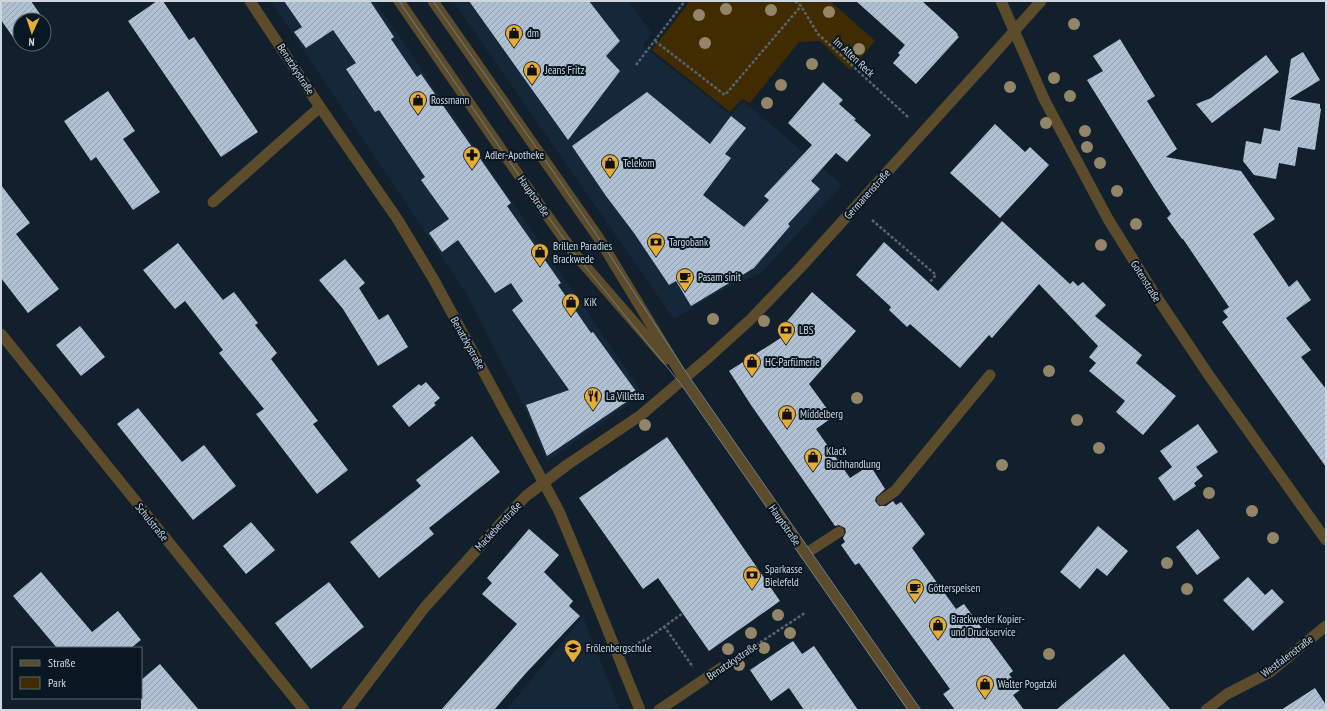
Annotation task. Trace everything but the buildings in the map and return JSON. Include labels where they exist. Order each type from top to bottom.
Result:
[{"type":"street","name":"Benatzkystraße","points":[[250,1],[320,107],[398,220],[434,280],[543,483],[552,497],[570,536],[640,710]]},
{"type":"street","name":"Hauptstraße","points":[[399,1],[574,253],[684,379]]},
{"type":"street","name":"Hauptstraße","points":[[433,1],[598,237],[620,271],[684,379],[914,710]]},
{"type":"street","name":"Gotenstraße","points":[[1002,1],[1045,101],[1112,226],[1152,290],[1208,374],[1326,540]]},
{"type":"street","name":"Germanenstraße","points":[[684,379],[751,319],[773,297],[1041,1]]},
{"type":"street","points":[[213,202],[320,107]]},
{"type":"street","name":"Schulstraße","points":[[1,334],[304,710]]},
{"type":"street","points":[[882,500],[895,491],[990,375]]},
{"type":"street","name":"Mackebenstraße","points":[[347,710],[425,607],[526,496],[567,465],[641,415],[684,379]]},
{"type":"street","points":[[805,554],[839,532]]},
{"type":"street","name":"Westfalenstraße","points":[[1206,710],[1226,694],[1270,672],[1326,626]]},
{"type":"street","name":"Benatzkystraße","points":[[659,710],[721,668]]},
{"type":"path","points":[[636,65],[686,1]]},
{"type":"path","name":"Im Alten Reck","points":[[795,1],[801,6],[818,34],[909,118]]},
{"type":"path","points":[[655,41],[725,95],[801,6]]},
{"type":"path","points":[[872,220],[936,274],[929,283]]},
{"type":"path","points":[[616,652],[647,639],[682,613]]},
{"type":"path","name":"Benatzkystraße","points":[[721,668],[806,613]]},
{"type":"path","points":[[664,626],[703,680]]},
{"type":"shaded area","points":[[271,1],[375,1],[643,394],[547,462],[523,404],[466,293]]},
{"type":"shaded area","points":[[453,1],[628,1],[651,32],[643,46],[731,115],[743,101],[842,185],[761,273],[722,290],[674,319]]},
{"type":"shaded area","name":"Frölenbergschule","points":[[583,617],[620,710],[506,710]]},
{"type":"green space","points":[[690,1],[830,1],[875,41],[850,70],[820,41],[799,42],[750,103],[742,99],[730,112],[652,50]]},
{"type":"tram line","points":[[399,1],[574,253],[680,383],[908,710]]},
{"type":"tram line","points":[[433,1],[550,167],[598,237],[688,375],[921,710]]},
{"type":"place","name":"dm","points":[[514,48]]},
{"type":"place","name":"Jeans Fritz","points":[[532,85]]},
{"type":"place","name":"Rossmann","points":[[418,115]]},
{"type":"place","name":"Adler-Apotheke","points":[[472,170]]},
{"type":"place","name":"Telekom","points":[[610,178]]},
{"type":"place","name":"Targobank","points":[[656,257]]},
{"type":"place","name":"Brillen Paradies Brackwede","points":[[540,267]]},
{"type":"place","name":"Pasam sinit","points":[[685,292]]},
{"type":"place","name":"KiK","points":[[571,317]]},
{"type":"place","name":"LBS","points":[[786,345]]},
{"type":"place","name":"HC-Parfümerie","points":[[752,377]]},
{"type":"place","name":"La Villetta","points":[[593,411]]},
{"type":"place","name":"Middelberg","points":[[787,429]]},
{"type":"place","name":"Klack Buchhandlung","points":[[813,472]]},
{"type":"place","name":"Sparkasse Bielefeld","points":[[752,590]]},
{"type":"place","name":"Götterspeisen","points":[[915,603]]},
{"type":"place","name":"Brackweder Kopier- und Druckservice","points":[[938,640]]},
{"type":"place","name":"Frölenbergschule","points":[[573,663]]},
{"type":"place","name":"Walter Pogatzki","points":[[985,699]]}]
